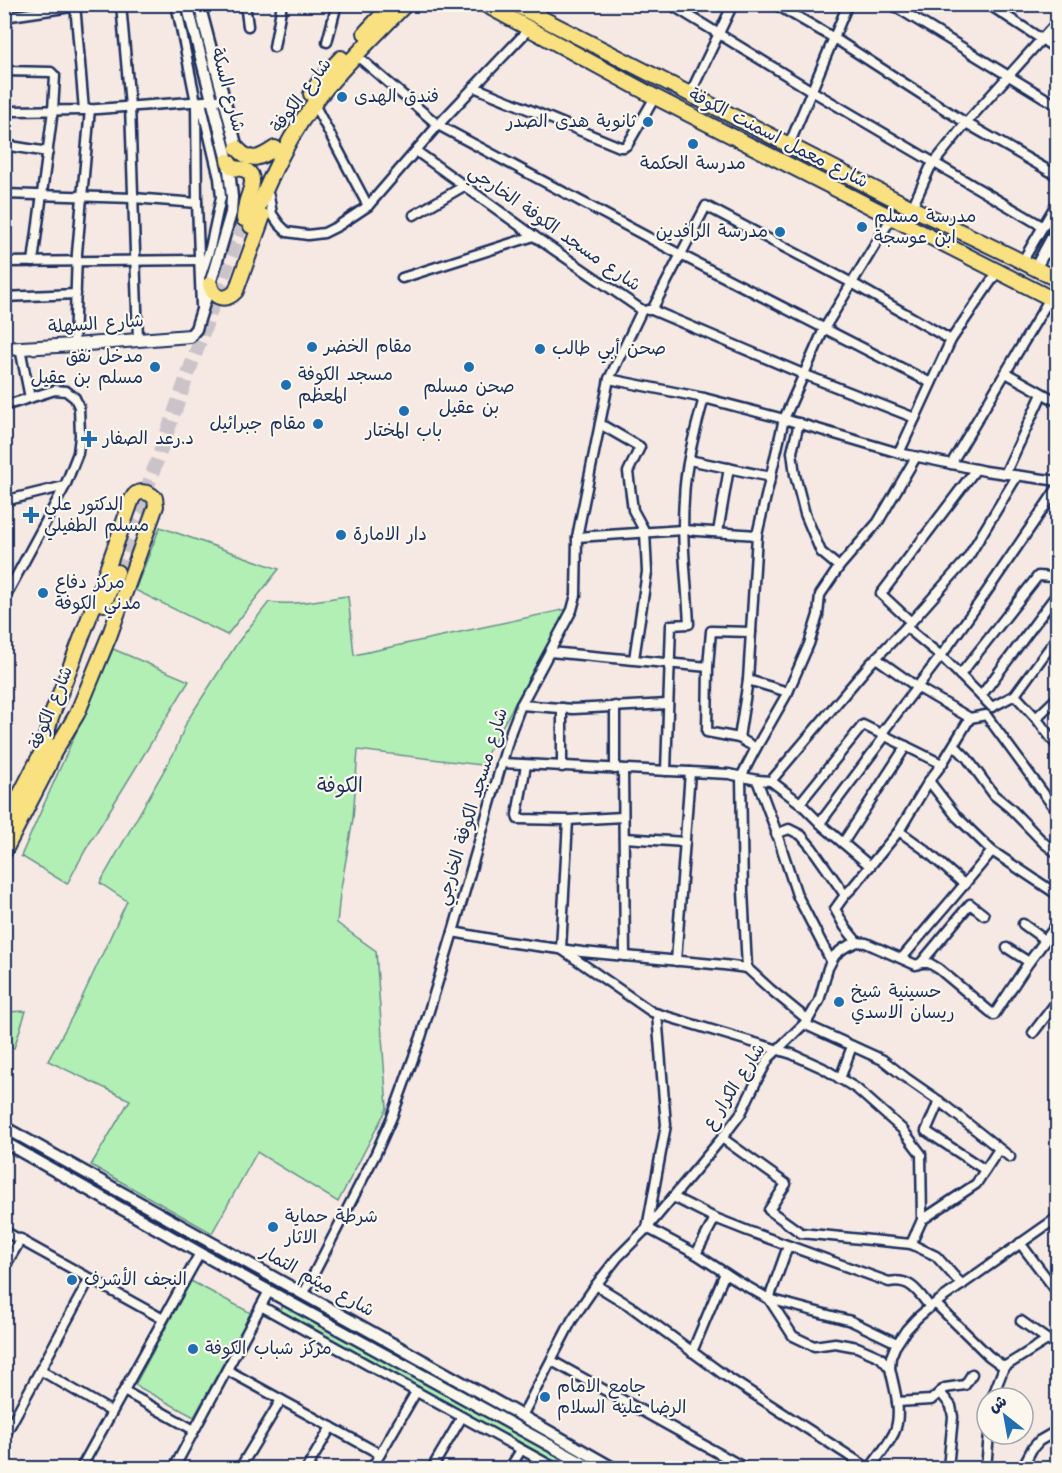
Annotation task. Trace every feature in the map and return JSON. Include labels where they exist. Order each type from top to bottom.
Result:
[{"type":"main road","name":"شارع الكوفة","points":[[246,223],[266,165],[321,79],[392,4]]},
{"type":"main road","name":"شارع الكوفة","points":[[246,223],[274,168],[314,104],[406,4]]},
{"type":"main road","name":"شارع معمل اسمنت الكوفة","points":[[484,4],[668,82],[912,208],[1054,278]]},
{"type":"main road","name":"شارع معمل اسمنت الكوفة","points":[[514,4],[532,23],[657,98],[1054,300]]},
{"type":"main road","points":[[657,98],[666,95],[668,82]]},
{"type":"main road","points":[[676,108],[678,96],[688,93]]},
{"type":"main road","points":[[205,281],[222,298],[236,291],[269,196],[295,132]]},
{"type":"main road","points":[[237,148],[243,155],[251,158],[261,157],[275,148]]},
{"type":"main road","points":[[228,161],[232,168],[244,169],[252,177],[252,185],[245,206],[246,223]]},
{"type":"main road","name":"شارع السهلة","points":[[4,349],[190,336]]},
{"type":"main road","points":[[140,492],[150,494],[155,498],[156,506],[110,634],[77,714],[48,753],[51,717],[132,499],[140,492]]},
{"type":"main road","name":"شارع الكوفة","points":[[4,852],[48,753],[121,573]]},
{"type":"main road","name":"شارع الكوفة","points":[[4,826],[48,753]]},
{"type":"street","points":[[4,17],[91,4]]},
{"type":"street","points":[[121,4],[130,106],[138,339]]},
{"type":"street","points":[[176,4],[198,102],[219,178],[221,197],[205,281]]},
{"type":"street","name":"شارع السكة","points":[[187,4],[237,148]]},
{"type":"street","name":"شارع السكة","points":[[190,336],[196,329],[201,313],[205,281],[231,213],[232,184],[219,100],[199,4]]},
{"type":"street","points":[[245,4],[248,26]]},
{"type":"street","points":[[274,47],[282,4]]},
{"type":"street","points":[[327,42],[337,4]]},
{"type":"street","points":[[269,196],[272,214],[287,232],[308,235],[324,233],[368,206],[438,125],[532,23],[545,4]]},
{"type":"street","points":[[670,4],[812,91],[1042,226]]},
{"type":"street","points":[[688,93],[733,4]]},
{"type":"street","points":[[775,4],[834,38],[966,123],[1058,176]]},
{"type":"street","points":[[789,145],[848,4]]},
{"type":"street","points":[[891,4],[1058,106]]},
{"type":"street","points":[[988,4],[1058,50]]},
{"type":"street","points":[[74,345],[87,109],[76,6]]},
{"type":"street","points":[[912,208],[930,168],[966,123],[1058,21]]},
{"type":"street","points":[[356,56],[438,125],[681,255],[931,383]]},
{"type":"street","points":[[4,71],[53,73],[55,76],[53,110],[33,262]]},
{"type":"street","points":[[474,87],[620,147],[628,144],[657,98]]},
{"type":"street","points":[[4,109],[12,111],[87,109],[219,100]]},
{"type":"street","points":[[198,102],[198,260],[205,281]]},
{"type":"street","points":[[314,104],[368,206]]},
{"type":"street","points":[[4,145],[48,152]]},
{"type":"street","name":"شارع مسجد الكوفة الخارجي","points":[[304,1293],[392,1117],[421,1037],[511,731],[521,705],[572,610],[576,595],[577,537],[609,379],[642,310],[416,151]]},
{"type":"street","points":[[414,215],[464,186]]},
{"type":"street","points":[[4,194],[133,198],[197,203]]},
{"type":"street","points":[[1022,262],[1058,201]]},
{"type":"street","points":[[652,310],[706,206],[852,283],[951,340]]},
{"type":"street","points":[[739,738],[748,680],[757,535],[784,419],[824,328],[892,217]]},
{"type":"street","points":[[1035,269],[1058,226]]},
{"type":"street","points":[[402,278],[534,236]]},
{"type":"street","points":[[1045,251],[1058,256]]},
{"type":"street","points":[[4,262],[198,260]]},
{"type":"street","points":[[1054,278],[1058,264]]},
{"type":"street","points":[[899,453],[951,340],[998,271]]},
{"type":"street","points":[[4,297],[76,294]]},
{"type":"street","points":[[951,464],[1006,372],[1054,300]]},
{"type":"street","points":[[642,310],[652,310],[803,374],[915,418]]},
{"type":"street","points":[[20,348],[30,398]]},
{"type":"street","points":[[1006,372],[1058,402]]},
{"type":"street","points":[[609,379],[704,398],[916,457],[1058,482]]},
{"type":"street","points":[[4,406],[59,390],[70,393],[79,407],[80,436],[78,453],[65,486],[4,599]]},
{"type":"street","points":[[1005,474],[1042,394]]},
{"type":"street","points":[[666,771],[671,625],[689,624],[683,530],[684,496],[689,459],[704,398]]},
{"type":"street","points":[[799,423],[792,452],[805,514],[821,552],[839,567]]},
{"type":"street","points":[[600,424],[640,447],[628,472],[633,510],[645,532],[647,572],[634,659]]},
{"type":"street","points":[[747,968],[741,777],[788,692],[809,644],[818,615],[820,595],[839,567],[878,522],[916,457]]},
{"type":"street","points":[[689,459],[771,477]]},
{"type":"street","points":[[718,532],[729,468]]},
{"type":"street","points":[[976,469],[881,594],[992,707]]},
{"type":"street","points":[[771,781],[876,658],[967,560],[1017,476]]},
{"type":"street","points":[[4,501],[65,486]]},
{"type":"street","points":[[820,823],[988,591],[1058,487]]},
{"type":"street","points":[[577,537],[683,530],[757,535]]},
{"type":"street","points":[[960,675],[1038,576],[1056,576]]},
{"type":"street","points":[[981,696],[1058,591]]},
{"type":"street","points":[[751,632],[711,631],[707,732],[739,738],[756,748]]},
{"type":"street","points":[[876,658],[917,687],[970,718],[986,715],[992,707],[1015,695],[1058,636]]},
{"type":"street","points":[[550,652],[708,667]]},
{"type":"street","points":[[748,680],[788,692]]},
{"type":"street","points":[[1015,695],[1058,747]]},
{"type":"street","points":[[1036,718],[1058,697]]},
{"type":"street","points":[[521,705],[573,709],[668,704]]},
{"type":"street","points":[[615,706],[624,838],[625,956]]},
{"type":"street","points":[[562,708],[562,767]]},
{"type":"street","points":[[986,715],[1058,813]]},
{"type":"street","points":[[857,942],[845,927],[836,909],[899,831],[970,718]]},
{"type":"street","points":[[800,803],[863,725],[942,764]]},
{"type":"street","points":[[954,745],[967,758],[994,795],[1056,852]]},
{"type":"street","points":[[843,843],[906,746]]},
{"type":"street","points":[[501,764],[729,774],[771,781],[800,803],[870,866]]},
{"type":"street","points":[[526,765],[518,819],[568,820],[623,817]]},
{"type":"street","points":[[676,960],[690,772]]},
{"type":"street","points":[[757,780],[797,895],[831,961],[840,951],[857,942],[866,942],[916,965],[929,963],[994,1015],[1058,923]]},
{"type":"street","points":[[929,781],[957,818],[992,851],[1058,895]]},
{"type":"street","points":[[561,949],[568,820]]},
{"type":"street","points":[[776,834],[789,829],[801,835],[845,895]]},
{"type":"street","points":[[899,831],[924,849],[964,885]]},
{"type":"street","points":[[624,838],[685,842]]},
{"type":"street","points":[[902,958],[992,851]]},
{"type":"street","points":[[921,963],[970,904],[984,915]]},
{"type":"street","points":[[1023,924],[1045,940]]},
{"type":"street","points":[[453,932],[561,949],[747,968],[806,1022],[883,1060],[1010,1157]]},
{"type":"street","points":[[1006,948],[1029,962]]},
{"type":"street","points":[[561,949],[652,1012],[792,1054],[823,1068],[858,1089],[902,1129],[921,1154],[922,1220],[911,1244]]},
{"type":"street","name":"شارع الكرار ع","points":[[522,1416],[572,1320],[596,1285],[722,1138],[741,1113],[770,1058],[806,1022],[819,1001],[831,961]]},
{"type":"street","points":[[1033,1033],[1058,1000]]},
{"type":"street","points":[[657,1014],[666,1125],[646,1228],[696,1254],[769,1299],[851,1321],[897,1343]]},
{"type":"street","points":[[840,1079],[852,1046]]},
{"type":"street","points":[[939,1101],[926,1131],[985,1170]]},
{"type":"street","name":"شارع ميثم التمار","points":[[4,1126],[613,1468]]},
{"type":"street","points":[[722,1138],[786,1184],[769,1210],[801,1233],[911,1244],[936,1256],[962,1285]]},
{"type":"street","name":"شارع ميثم التمار","points":[[6,1146],[90,1190],[591,1468]]},
{"type":"street","points":[[922,1220],[976,1184],[999,1149]]},
{"type":"street","points":[[90,1190],[97,1178]]},
{"type":"street","points":[[672,1197],[715,1218],[788,1246],[889,1282],[904,1281],[1004,1367]]},
{"type":"street","points":[[596,1285],[630,1306],[724,1375],[869,1468],[894,1431],[898,1419],[890,1368],[891,1357],[897,1343],[911,1324],[933,1305],[1058,1217]]},
{"type":"street","points":[[696,1254],[715,1218]]},
{"type":"street","points":[[4,1231],[163,1319]]},
{"type":"street","points":[[4,1268],[21,1239]]},
{"type":"street","points":[[1020,1243],[1058,1293]]},
{"type":"street","points":[[769,1299],[788,1246]]},
{"type":"street","points":[[81,1468],[200,1253]]},
{"type":"street","points":[[692,1352],[726,1273]]},
{"type":"street","points":[[4,1437],[7,1426],[90,1278]]},
{"type":"street","points":[[174,1468],[269,1291]]},
{"type":"street","points":[[769,1299],[793,1336],[814,1346],[835,1343],[856,1347],[880,1357],[890,1368]]},
{"type":"street","points":[[261,1306],[555,1468]]},
{"type":"street","points":[[1021,1322],[1058,1347]]},
{"type":"street","points":[[997,1386],[1004,1367],[1047,1340]]},
{"type":"street","points":[[552,1360],[745,1468]]},
{"type":"street","points":[[40,1370],[112,1412]]},
{"type":"street","points":[[227,1370],[380,1455]]},
{"type":"street","points":[[897,1402],[931,1401],[945,1388],[965,1385],[972,1374]]},
{"type":"street","points":[[124,1391],[194,1430]]},
{"type":"street","points":[[372,1468],[416,1392]]},
{"type":"street","points":[[940,1392],[951,1406],[953,1417],[948,1468]]},
{"type":"street","points":[[240,1468],[281,1400]]},
{"type":"street","points":[[432,1468],[462,1418]]},
{"type":"street","points":[[307,1468],[331,1427]]},
{"type":"street","points":[[1022,1468],[1039,1441],[1058,1430]]},
{"type":"street","points":[[986,1468],[987,1446]]},
{"type":"street","points":[[510,1468],[521,1450]]},
{"type":"green space","points":[[160,527],[279,569],[227,635],[135,590]]},
{"type":"green space","points":[[348,596],[354,655],[567,609],[481,765],[358,750],[353,819],[337,923],[376,951],[387,1108],[338,1202],[257,1152],[212,1233],[91,1165],[130,1100],[48,1061],[80,1002],[127,901],[100,883],[175,751],[187,721],[238,642],[269,602],[299,603]]},
{"type":"green space","points":[[113,649],[189,681],[67,884],[21,856]]},
{"type":"green space","points":[[26,1011],[14,1048],[5,1045],[5,1012]]},
{"type":"green space","name":"مركز شباب الكوفة","points":[[191,1281],[251,1313],[194,1417],[135,1385]]},
{"type":"green space","points":[[285,1302],[586,1468],[560,1468],[279,1313]]},
{"type":"tunnel","points":[[117,572],[242,224]]},
{"type":"place","name":"فندق الهدى","points":[[342,97]]},
{"type":"place","name":"ثانوية هدى الصدر","points":[[648,122]]},
{"type":"place","name":"مدرسة الحكمة","points":[[693,144]]},
{"type":"place","name":"مدرسة مسلم ابن عوسجة","points":[[862,227]]},
{"type":"place","name":"مدرسة الرافدين","points":[[780,232]]},
{"type":"place","name":"مقام الخضر","points":[[312,347]]},
{"type":"place","name":"صحن أبي طالب","points":[[540,349]]},
{"type":"place","name":"مدخل نفق مسلم بن عقيل","points":[[155,367]]},
{"type":"place","name":"صحن مسلم بن عقيل","points":[[469,367]]},
{"type":"place","name":"مسجد الكوفة المعظم","points":[[286,385]]},
{"type":"place","name":"باب المختار","points":[[404,411]]},
{"type":"place","name":"مقام جبرائيل","points":[[318,424]]},
{"type":"place","name":"د.رعد الصفار","points":[[89,439]]},
{"type":"place","name":"الدكتور علي مسلم الطفيلي","points":[[31,515]]},
{"type":"place","name":"دار الامارة","points":[[341,535]]},
{"type":"place","name":"مركز دفاع مدني الكوفة","points":[[43,593]]},
{"type":"place","name":"حسينية شيخ ريسان الاسدي","points":[[839,1002]]},
{"type":"place","name":"شرطة حماية الاثار","points":[[273,1227]]},
{"type":"place","name":"النجف الأشرف","points":[[72,1280]]},
{"type":"place","name":"مركز شباب الكوفة","points":[[193,1349]]},
{"type":"place","name":"جامع الامام الرضا عليه السلام","points":[[545,1397]]},
{"type":"district","name":"الكوفة","points":[[340,787]]}]
